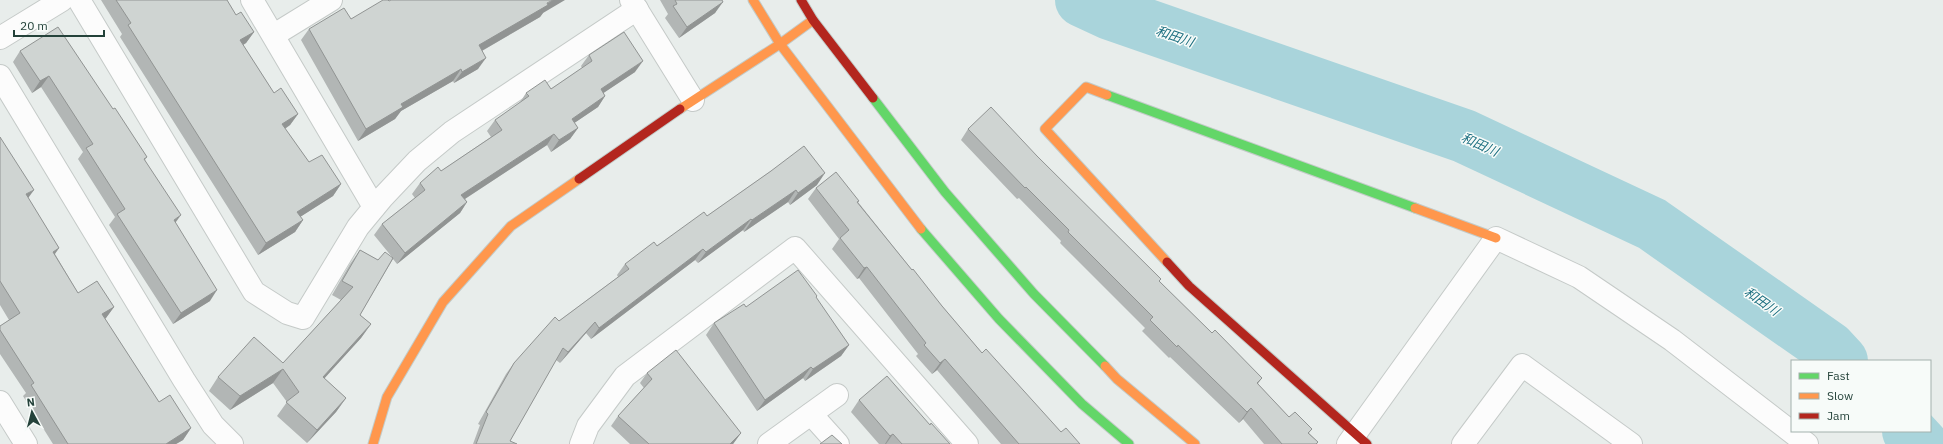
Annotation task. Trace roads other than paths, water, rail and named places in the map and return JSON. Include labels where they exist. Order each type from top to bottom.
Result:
[{"type":"street","points":[[0,38],[62,0]]},
{"type":"street","points":[[79,0],[254,292],[287,313],[303,318],[358,226],[417,161],[452,132],[634,4],[693,100]]},
{"type":"street","points":[[252,0],[374,207]]},
{"type":"street","points":[[274,35],[330,0]]},
{"type":"street","points":[[753,0],[780,44],[911,218],[1016,336],[1082,404],[1129,444]]},
{"type":"street","points":[[801,0],[813,20],[945,192],[1034,294],[1117,379],[1195,444]]},
{"type":"street","points":[[373,444],[387,397],[443,302],[511,226],[693,100],[780,44],[813,20]]},
{"type":"street","points":[[0,76],[184,380],[213,425],[232,444]]},
{"type":"street","points":[[1496,238],[1357,441],[1189,286],[1045,129],[1086,87],[1496,238],[1579,277],[1672,340],[1791,432]]},
{"type":"street","points":[[580,444],[588,426],[625,376],[795,248],[967,444]]},
{"type":"street","points":[[1463,444],[1522,365],[1631,444]]},
{"type":"street","points":[[769,444],[837,395]]},
{"type":"street","points":[[0,402],[26,444]]},
{"type":"street","points":[[811,414],[838,444]]},
{"type":"street","points":[[1791,432],[1807,444]]},
{"type":"waterway","name":"和田川","points":[[1082,0],[1110,13],[1464,136],[1652,224],[1829,348],[1840,360]]},
{"type":"waterway","name":"和田川","points":[[1910,432],[1921,444]]}]
